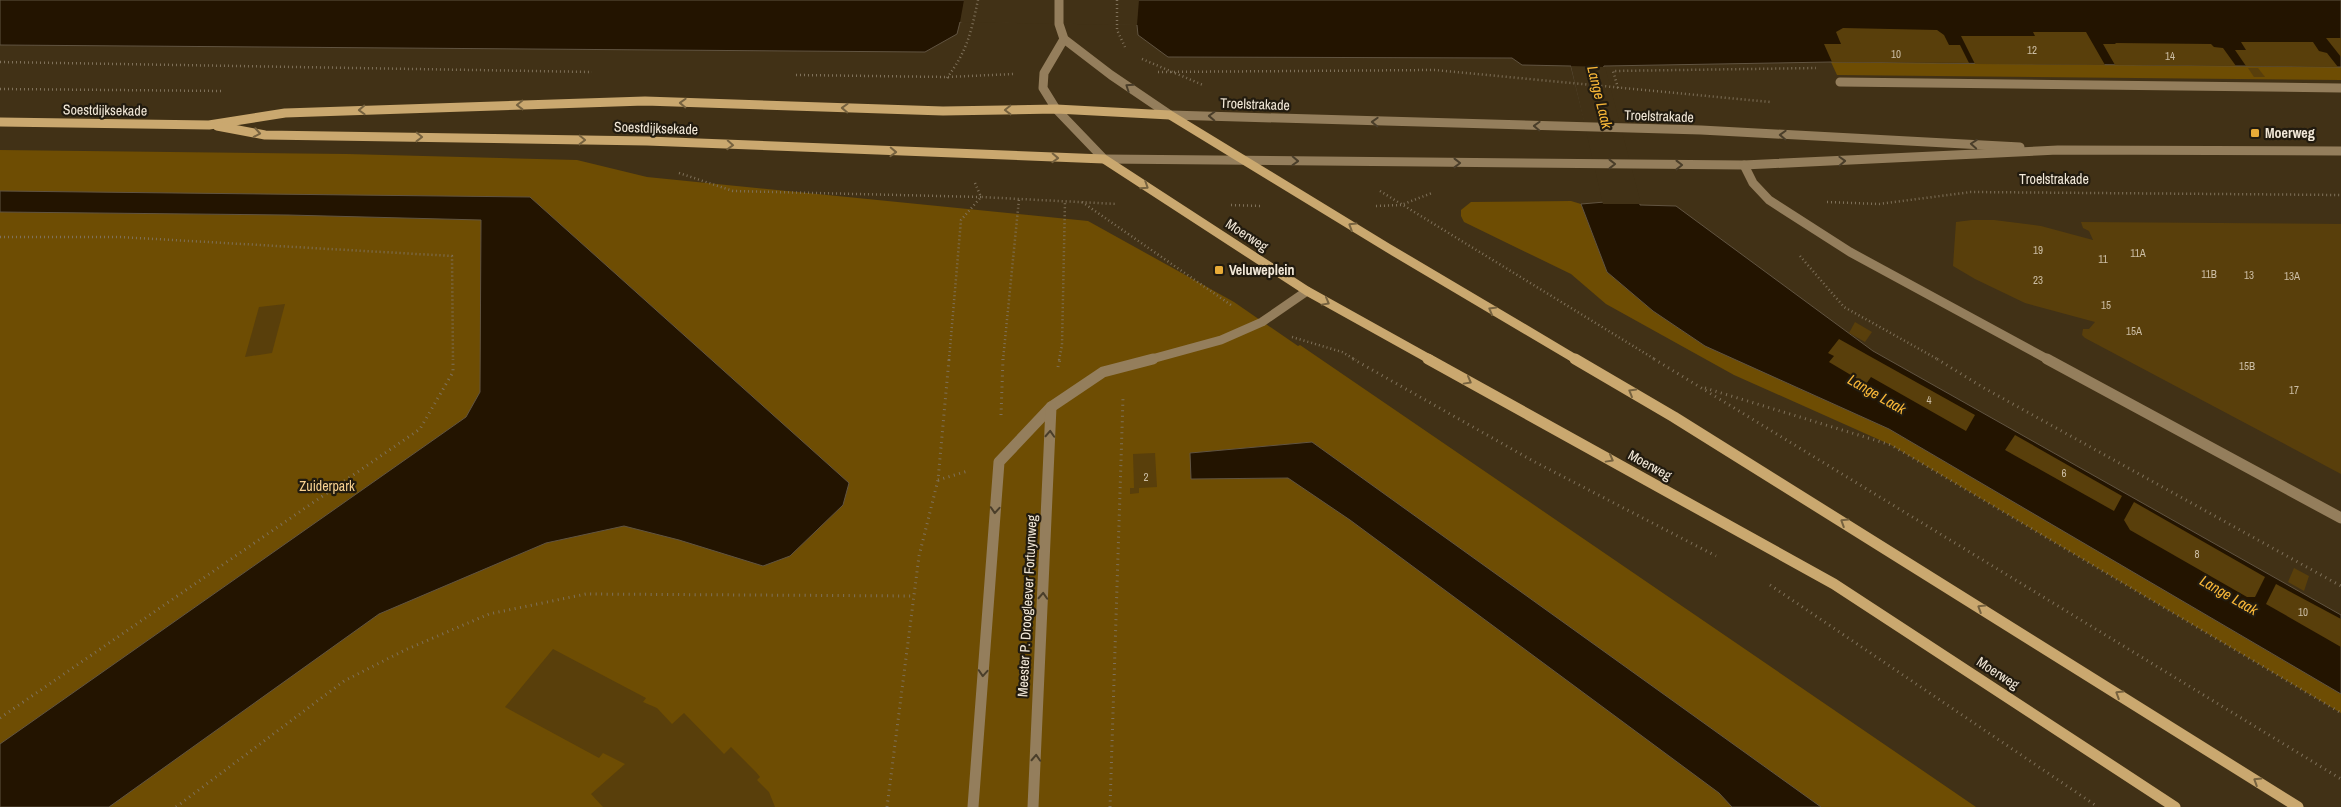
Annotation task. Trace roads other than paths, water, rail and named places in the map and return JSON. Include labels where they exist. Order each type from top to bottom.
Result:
[{"type":"main road","name":"Soestdijksekade","points":[[209,125],[285,113],[645,101],[943,111],[1056,109]]},
{"type":"main road","points":[[1056,109],[1170,115],[1388,248],[1674,417],[2298,807]]},
{"type":"main road","name":"Soestdijksekade","points":[[0,122],[209,125],[265,135],[646,141],[1104,159]]},
{"type":"main road","name":"Moerweg","points":[[1104,159],[1307,291],[1834,584],[2175,807]]},
{"type":"street","points":[[1059,0],[1059,24],[1064,39],[1111,75],[1170,115]]},
{"type":"street","points":[[1064,39],[1044,73],[1043,88],[1056,109],[1104,159],[1246,160]]},
{"type":"street","points":[[1840,82],[2341,88]]},
{"type":"street","name":"Troelstrakade","points":[[1170,115],[1621,128],[1936,141],[2058,150]]},
{"type":"street","name":"Troelstrakade","points":[[1246,160],[1744,165],[2058,150],[2341,151]]},
{"type":"street","points":[[1744,165],[1753,183],[1769,200],[1850,252],[2341,518]]},
{"type":"street","points":[[973,807],[999,462],[1051,407],[1103,372],[1221,340],[1262,322],[1307,291]]},
{"type":"street","name":"Meester P. Droogleever Fortuynweg","points":[[1034,807],[1051,407]]},
{"type":"water","name":"Lange Laak","points":[[0,0],[2341,0],[2341,67],[1831,62],[1604,66],[1603,68],[1640,205],[1676,206],[1873,351],[2341,615],[2341,694],[1889,429],[1705,346],[1653,311],[1607,272],[1581,204],[1605,202],[1571,66],[1522,65],[1512,58],[1168,57],[1138,35],[1137,25],[1135,24],[966,21],[960,22],[957,34],[925,52],[0,45]]},
{"type":"water","points":[[0,191],[530,197],[849,483],[843,505],[790,556],[763,566],[679,540],[624,526],[546,543],[379,614],[109,807],[0,807],[0,744],[466,417],[480,392],[481,220],[288,215],[0,212]]},
{"type":"water","points":[[1312,442],[1821,807],[1732,807],[1719,793],[1350,520],[1288,478],[1191,479],[1190,453]]},
{"type":"place","name":"Moerweg","points":[[2255,133]]},
{"type":"place","name":"Veluweplein","points":[[1219,270]]},
{"type":"park label","name":"Zuiderpark","points":[[327,486]]}]
